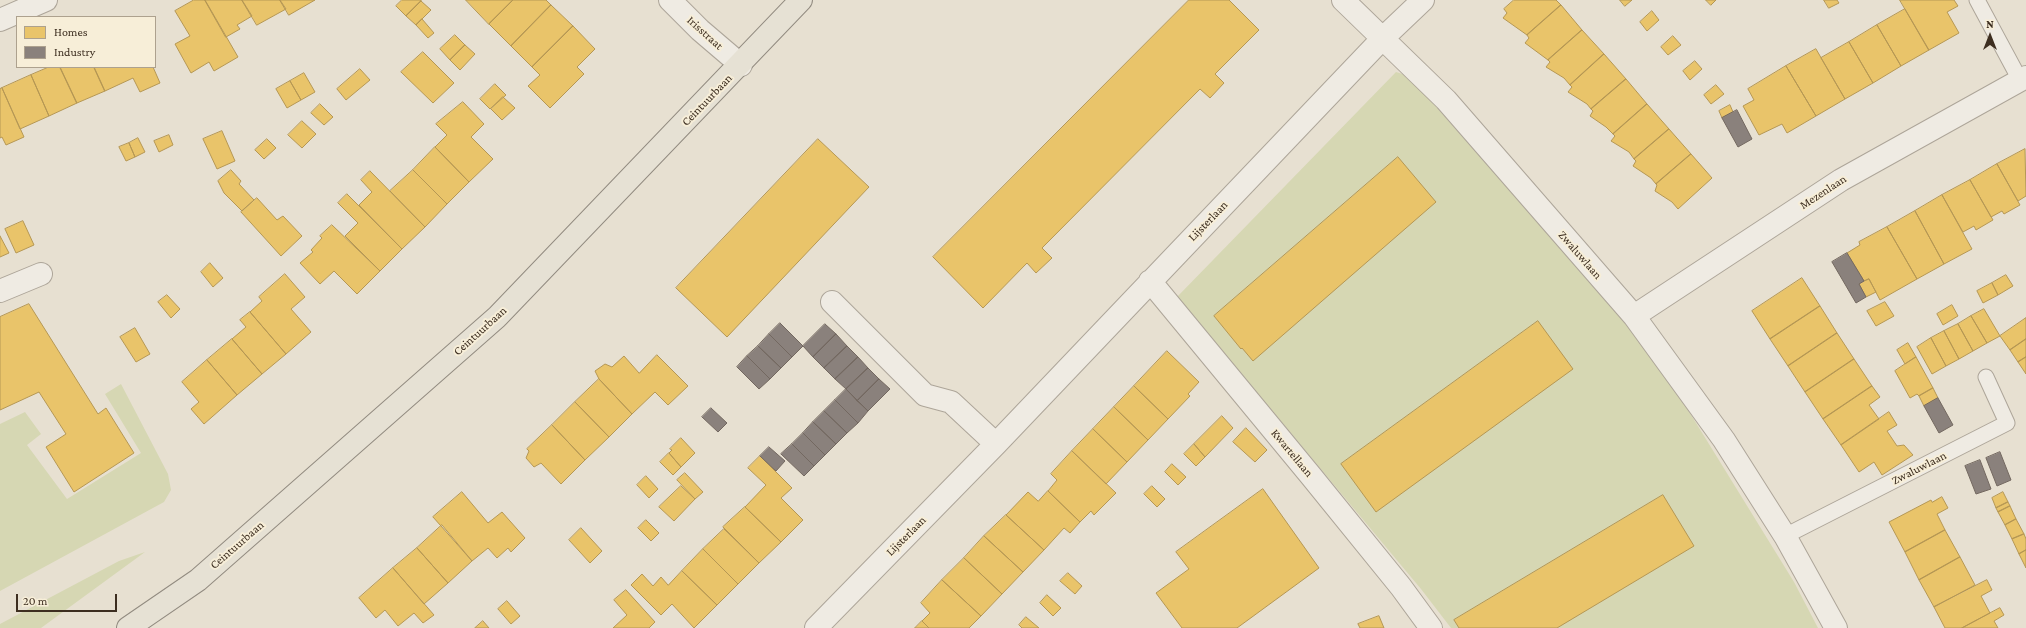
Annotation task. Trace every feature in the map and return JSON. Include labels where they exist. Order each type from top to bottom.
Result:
[{"type":"main road","name":"Ceintuurbaan","points":[[128,628],[198,580],[497,317],[741,65],[801,0]]},
{"type":"street","points":[[0,20],[46,0]]},
{"type":"street","name":"Irisstraat","points":[[670,0],[700,30],[741,65]]},
{"type":"street","name":"Zwaluwlaan","points":[[1342,0],[1446,100],[1634,316],[1724,440],[1785,536],[1836,628]]},
{"type":"street","name":"Lijsterlaan","points":[[816,628],[996,444],[1382,39],[1423,0]]},
{"type":"street","name":"Mezenlaan","points":[[1634,316],[1840,180],[2023,79]]},
{"type":"street","points":[[0,291],[41,274]]},
{"type":"street","name":"Kwartellaan","points":[[1150,281],[1361,538],[1431,628]]},
{"type":"street","points":[[832,302],[925,395],[951,402],[996,444]]},
{"type":"lane","name":"Mezenlaan","points":[[1976,0],[2023,79]]},
{"type":"lane","name":"Zwaluwlaan","points":[[1785,536],[2007,422],[1986,376]]},
{"type":"green space","points":[[1396,72],[1409,76],[1616,309],[1672,384],[1794,582],[1818,628],[1451,628],[1421,589],[1177,297]]},
{"type":"green space","points":[[121,384],[168,474],[171,490],[164,502],[0,591],[0,424],[25,412],[41,434],[27,445],[67,499],[141,453],[105,394]]},
{"type":"green space","points":[[145,552],[41,628],[0,628],[0,624],[119,561]]},
{"type":"building: Homes","points":[[194,0],[205,0],[238,57],[214,71],[209,62],[191,73],[175,44],[190,36],[175,11]]},
{"type":"building: Homes","points":[[205,0],[242,0],[252,16],[237,25],[240,29],[226,37]]},
{"type":"building: Homes","points":[[242,0],[280,0],[286,9],[257,25]]},
{"type":"building: Homes","points":[[280,0],[315,0],[289,15]]},
{"type":"building: Homes","points":[[402,0],[421,1],[406,16],[396,6]]},
{"type":"building: Homes","points":[[466,0],[513,0],[489,24]]},
{"type":"building: Homes","points":[[513,0],[546,0],[551,5],[511,46],[489,24]]},
{"type":"building: Homes","points":[[1189,0],[1229,0],[1259,30],[1215,74],[1224,83],[1210,98],[1200,89],[1042,248],[1052,258],[1036,273],[1027,263],[983,308],[933,257]]},
{"type":"building: Homes","points":[[1514,0],[1556,0],[1561,5],[1527,35],[1503,18],[1507,13],[1504,9]]},
{"type":"building: Homes","points":[[1620,0],[1632,0],[1625,6]]},
{"type":"building: Homes","points":[[1706,0],[1716,0],[1711,5]]},
{"type":"building: Homes","points":[[1824,0],[1837,0],[1839,3],[1829,8]]},
{"type":"building: Homes","points":[[1900,0],[1954,0],[1958,6],[1947,12],[1959,33],[1929,50]]},
{"type":"building: Homes","points":[[421,1],[431,10],[416,25],[406,16]]},
{"type":"building: Homes","points":[[551,5],[573,26],[532,67],[511,46]]},
{"type":"building: Homes","points":[[1561,5],[1582,30],[1548,60],[1525,43],[1529,38],[1527,35]]},
{"type":"building: Homes","points":[[1905,9],[1929,50],[1901,66],[1877,25]]},
{"type":"building: Homes","points":[[1652,11],[1659,20],[1647,31],[1640,22]]},
{"type":"building: Homes","points":[[422,19],[434,33],[428,38],[416,25]]},
{"type":"building: Homes","points":[[1877,25],[1901,66],[1873,83],[1849,42]]},
{"type":"building: Homes","points":[[573,26],[595,49],[577,67],[584,74],[550,108],[528,86],[540,75],[532,67]]},
{"type":"building: Homes","points":[[1582,30],[1604,54],[1570,85],[1564,78],[1546,67],[1550,62],[1548,60]]},
{"type":"building: Homes","points":[[455,35],[465,45],[450,60],[440,49]]},
{"type":"building: Homes","points":[[1673,36],[1681,45],[1668,55],[1661,47]]},
{"type":"building: Homes","points":[[1849,42],[1873,83],[1845,99],[1821,58]]},
{"type":"building: Homes","points":[[465,45],[475,54],[460,70],[450,60]]},
{"type":"building: Homes","points":[[1816,49],[1845,99],[1816,116],[1786,66]]},
{"type":"building: Homes","points":[[423,52],[454,83],[433,103],[401,72]]},
{"type":"building: Homes","points":[[1604,54],[1626,79],[1591,109],[1587,104],[1568,92],[1572,87],[1570,85]]},
{"type":"building: Homes","points":[[1695,61],[1702,69],[1690,80],[1683,71]]},
{"type":"building: Homes","points":[[1786,66],[1816,116],[1787,133],[1782,124],[1759,135],[1743,106],[1754,100],[1748,89]]},
{"type":"building: Homes","points":[[47,68],[60,68],[77,103],[49,116],[31,75]]},
{"type":"building: Homes","points":[[60,68],[94,68],[105,91],[77,103]]},
{"type":"building: Homes","points":[[94,68],[153,68],[160,83],[140,92],[133,78],[105,91]]},
{"type":"building: Homes","points":[[360,69],[370,80],[346,100],[337,89]]},
{"type":"building: Homes","points":[[304,73],[315,92],[301,100],[290,81]]},
{"type":"building: Homes","points":[[31,75],[49,116],[20,129],[2,88]]},
{"type":"building: Homes","points":[[1626,79],[1647,104],[1613,134],[1590,116],[1593,111],[1591,109]]},
{"type":"building: Homes","points":[[290,81],[301,100],[287,108],[276,89]]},
{"type":"building: Homes","points":[[495,84],[506,95],[490,109],[480,99]]},
{"type":"building: Homes","points":[[1716,85],[1724,94],[1711,104],[1704,95]]},
{"type":"building: Homes","points":[[2,88],[24,137],[6,145],[2,137],[0,138],[0,89]]},
{"type":"building: Homes","points":[[503,97],[515,108],[502,120],[491,109]]},
{"type":"building: Homes","points":[[463,102],[484,124],[471,137],[493,159],[469,182],[435,147],[447,135],[436,124]]},
{"type":"building: Homes","points":[[320,104],[333,117],[324,125],[311,113]]},
{"type":"building: Homes","points":[[1647,104],[1669,129],[1634,159],[1629,152],[1611,141],[1615,136],[1613,134]]},
{"type":"building: Homes","points":[[1730,105],[1733,112],[1722,118],[1719,111]]},
{"type":"building: Homes","points":[[302,121],[316,134],[302,148],[288,135]]},
{"type":"building: Homes","points":[[1669,129],[1691,154],[1656,184],[1651,178],[1633,166],[1636,161],[1634,159]]},
{"type":"building: Homes","points":[[222,131],[235,161],[217,169],[203,139]]},
{"type":"building: Homes","points":[[169,135],[173,145],[159,152],[154,141]]},
{"type":"building: Homes","points":[[138,138],[145,152],[135,157],[129,143]]},
{"type":"building: Homes","points":[[267,139],[276,148],[264,159],[255,150]]},
{"type":"building: Homes","points":[[818,139],[869,187],[727,337],[676,288]]},
{"type":"building: Homes","points":[[129,143],[135,157],[126,161],[119,147]]},
{"type":"building: Homes","points":[[435,147],[469,182],[447,204],[413,170]]},
{"type":"building: Homes","points":[[2025,149],[2026,196],[2018,201],[1997,164]]},
{"type":"building: Homes","points":[[1691,154],[1712,178],[1678,209],[1672,202],[1655,191],[1656,184]]},
{"type":"building: Homes","points":[[1398,157],[1436,202],[1253,361],[1242,348],[1241,349],[1214,316]]},
{"type":"building: Homes","points":[[1997,164],[2020,205],[2004,214],[2002,211],[1991,217],[1970,180]]},
{"type":"building: Homes","points":[[231,170],[241,181],[239,184],[254,200],[242,211],[224,193],[218,181]]},
{"type":"building: Homes","points":[[413,170],[447,204],[425,227],[390,191]]},
{"type":"building: Homes","points":[[370,171],[425,227],[402,249],[359,205],[372,192],[361,180]]},
{"type":"building: Homes","points":[[1970,180],[1993,220],[1976,230],[1974,226],[1963,232],[1942,195]]},
{"type":"building: Homes","points":[[347,194],[402,249],[380,271],[345,236],[358,223],[338,203]]},
{"type":"building: Homes","points":[[1942,195],[1972,249],[1944,264],[1915,211]]},
{"type":"building: Homes","points":[[257,198],[277,220],[283,216],[302,236],[281,256],[241,212]]},
{"type":"building: Homes","points":[[1915,211],[1944,264],[1917,279],[1887,227]]},
{"type":"building: Homes","points":[[23,221],[34,245],[16,253],[5,229]]},
{"type":"building: Homes","points":[[332,225],[380,271],[357,294],[334,271],[320,284],[300,263],[313,252],[311,250],[322,238],[320,236]]},
{"type":"building: Homes","points":[[1887,227],[1917,279],[1880,300],[1869,279],[1864,281],[1847,253],[1860,245],[1859,242]]},
{"type":"building: Homes","points":[[0,236],[9,253],[0,257]]},
{"type":"building: Homes","points":[[210,263],[223,278],[213,287],[201,272]]},
{"type":"building: Homes","points":[[285,274],[305,297],[291,309],[311,332],[286,354],[250,312],[262,301],[259,297]]},
{"type":"building: Homes","points":[[2006,275],[2013,286],[1998,295],[1992,283]]},
{"type":"building: Homes","points":[[1802,278],[1820,306],[1770,339],[1752,311]]},
{"type":"building: Homes","points":[[1869,279],[1876,292],[1866,297],[1859,284]]},
{"type":"building: Homes","points":[[1992,283],[1998,295],[1983,303],[1977,291]]},
{"type":"building: Homes","points":[[167,295],[180,309],[171,318],[158,302]]},
{"type":"building: Homes","points":[[1885,302],[1894,316],[1876,326],[1867,311]]},
{"type":"building: Homes","points":[[29,304],[98,414],[106,408],[134,453],[74,492],[46,447],[66,434],[39,392],[0,410],[0,317]]},
{"type":"building: Homes","points":[[1952,305],[1958,316],[1943,325],[1937,314]]},
{"type":"building: Homes","points":[[1820,306],[1837,333],[1788,366],[1770,339]]},
{"type":"building: Homes","points":[[1984,309],[2000,336],[1987,343],[1971,316]]},
{"type":"building: Homes","points":[[250,312],[286,354],[262,374],[232,339],[246,327],[240,320]]},
{"type":"building: Homes","points":[[1971,316],[1987,343],[1973,351],[1958,324]]},
{"type":"building: Homes","points":[[2026,318],[2026,339],[2010,350],[2000,336]]},
{"type":"building: Homes","points":[[1538,321],[1573,369],[1376,512],[1341,464]]},
{"type":"building: Homes","points":[[1958,324],[1973,351],[1959,359],[1944,331]]},
{"type":"building: Homes","points":[[135,328],[150,354],[136,362],[120,337]]},
{"type":"building: Homes","points":[[1944,331],[1959,359],[1946,366],[1931,338]]},
{"type":"building: Homes","points":[[1837,333],[1854,359],[1805,392],[1788,366]]},
{"type":"building: Homes","points":[[1931,338],[1946,366],[1932,374],[1917,347]]},
{"type":"building: Homes","points":[[232,339],[262,374],[237,395],[207,360]]},
{"type":"building: Homes","points":[[2026,339],[2026,357],[2018,362],[2010,350]]},
{"type":"building: Homes","points":[[1908,343],[1916,357],[1905,364],[1897,350]]},
{"type":"building: Homes","points":[[1167,351],[1199,382],[1188,394],[1190,396],[1168,419],[1134,386]]},
{"type":"building: Homes","points":[[657,355],[688,386],[668,405],[655,392],[632,414],[599,379],[595,371],[605,364],[612,367],[624,356],[639,373]]},
{"type":"building: Homes","points":[[1916,357],[1933,388],[1919,396],[1917,394],[1910,398],[1895,371]]},
{"type":"building: Homes","points":[[2026,357],[2026,374],[2018,362]]},
{"type":"building: Homes","points":[[1854,359],[1872,386],[1823,419],[1805,392]]},
{"type":"building: Homes","points":[[207,360],[237,395],[204,424],[191,409],[199,402],[182,382]]},
{"type":"building: Homes","points":[[599,379],[632,414],[609,437],[575,402]]},
{"type":"building: Homes","points":[[1134,386],[1168,419],[1148,440],[1114,407]]},
{"type":"building: Homes","points":[[1872,386],[1880,397],[1869,405],[1879,419],[1841,445],[1823,419]]},
{"type":"building: Homes","points":[[1933,388],[1938,398],[1924,406],[1919,396]]},
{"type":"building: Homes","points":[[575,402],[609,437],[585,460],[552,425]]},
{"type":"building: Homes","points":[[1114,407],[1148,440],[1127,462],[1093,429]]},
{"type":"building: Homes","points":[[1889,412],[1897,425],[1887,431],[1897,446],[1904,445],[1913,455],[1882,475],[1874,462],[1859,472],[1841,445]]},
{"type":"building: Homes","points":[[1222,416],[1233,428],[1205,457],[1194,444]]},
{"type":"building: Homes","points":[[552,425],[585,460],[561,484],[541,463],[534,467],[526,458],[529,451],[527,449]]},
{"type":"building: Homes","points":[[1246,428],[1267,450],[1255,462],[1233,442]]},
{"type":"building: Homes","points":[[1093,429],[1127,462],[1106,484],[1072,451]]},
{"type":"building: Homes","points":[[681,438],[695,453],[681,467],[669,453],[672,450],[670,449]]},
{"type":"building: Homes","points":[[1194,444],[1205,457],[1196,466],[1184,454]]},
{"type":"building: Homes","points":[[1072,451],[1116,493],[1094,515],[1091,511],[1080,522],[1048,491],[1057,480],[1051,474]]},
{"type":"building: Homes","points":[[669,453],[681,467],[673,475],[660,462]]},
{"type":"building: Homes","points":[[760,456],[792,488],[781,498],[803,520],[781,542],[745,507],[766,485],[748,468]]},
{"type":"building: Homes","points":[[1172,464],[1186,477],[1178,485],[1165,472]]},
{"type":"building: Homes","points":[[685,473],[703,492],[695,499],[677,480]]},
{"type":"building: Homes","points":[[646,476],[658,489],[649,498],[637,485]]},
{"type":"building: Homes","points":[[681,486],[695,499],[674,521],[659,507]]},
{"type":"building: Homes","points":[[1152,486],[1165,499],[1157,507],[1144,494]]},
{"type":"building: Homes","points":[[1263,489],[1319,568],[1237,628],[1182,628],[1156,593],[1189,569],[1176,552]]},
{"type":"building: Homes","points":[[1048,491],[1080,522],[1070,533],[1064,528],[1044,550],[1006,515],[1028,492],[1038,501]]},
{"type":"building: Homes","points":[[462,492],[488,523],[502,512],[525,538],[511,552],[508,548],[497,558],[488,548],[472,561],[433,517]]},
{"type":"building: Homes","points":[[2003,492],[2008,502],[1996,508],[1992,498]]},
{"type":"building: Homes","points":[[1663,495],[1694,546],[1557,628],[1459,628],[1454,620]]},
{"type":"building: Homes","points":[[1942,497],[1948,508],[1937,514],[1945,530],[1905,552],[1889,522],[1931,500],[1932,502]]},
{"type":"building: Homes","points":[[2008,502],[2010,506],[1998,512],[1996,508]]},
{"type":"building: Homes","points":[[2010,506],[2016,519],[2005,525],[1998,512]]},
{"type":"building: Homes","points":[[745,507],[781,542],[759,563],[723,527]]},
{"type":"building: Homes","points":[[1006,515],[1044,550],[1023,572],[984,536]]},
{"type":"building: Homes","points":[[2016,519],[2024,534],[2012,539],[2005,525]]},
{"type":"building: Homes","points":[[646,520],[659,533],[651,541],[638,528]]},
{"type":"building: Homes","points":[[442,525],[472,561],[448,583],[417,548]]},
{"type":"building: Homes","points":[[581,528],[602,551],[590,563],[569,540]]},
{"type":"building: Homes","points":[[724,529],[759,563],[738,584],[703,549]]},
{"type":"building: Homes","points":[[1945,530],[1960,557],[1919,580],[1905,552]]},
{"type":"building: Homes","points":[[2024,534],[2026,539],[2026,550],[2019,554],[2012,539]]},
{"type":"building: Homes","points":[[984,536],[1023,572],[1002,594],[964,558]]},
{"type":"building: Homes","points":[[417,548],[448,583],[424,604],[393,568]]},
{"type":"building: Homes","points":[[703,549],[738,584],[717,605],[682,571]]},
{"type":"building: Homes","points":[[2026,550],[2026,568],[2019,554]]},
{"type":"building: Homes","points":[[1960,557],[1975,585],[1934,607],[1919,580]]},
{"type":"building: Homes","points":[[964,558],[1002,594],[981,616],[942,580]]},
{"type":"building: Homes","points":[[393,568],[434,615],[423,623],[414,613],[398,626],[385,610],[376,618],[359,598]]},
{"type":"building: Homes","points":[[682,571],[717,605],[694,628],[672,604],[661,615],[631,585],[642,574],[653,586],[661,577],[668,585]]},
{"type":"building: Homes","points":[[1068,573],[1082,586],[1075,594],[1060,581]]},
{"type":"building: Homes","points":[[942,580],[981,616],[969,628],[929,628],[922,621],[930,613],[921,603]]},
{"type":"building: Homes","points":[[1987,580],[1992,590],[1981,596],[1990,613],[1962,628],[1945,628],[1934,607]]},
{"type":"building: Homes","points":[[626,590],[655,622],[649,628],[613,628],[627,615],[614,600]]},
{"type":"building: Homes","points":[[1047,595],[1061,608],[1053,616],[1040,603]]},
{"type":"building: Homes","points":[[507,601],[520,616],[511,624],[498,609]]},
{"type":"building: Homes","points":[[2000,608],[2004,615],[1994,621],[1998,628],[1962,628]]},
{"type":"building: Homes","points":[[1379,616],[1384,628],[1360,628],[1358,624]]},
{"type":"building: Homes","points":[[1026,617],[1039,628],[1022,628],[1019,625]]},
{"type":"building: Homes","points":[[483,621],[489,628],[475,628]]},
{"type":"building: Homes","points":[[922,621],[929,628],[915,628]]},
{"type":"building: Industry","points":[[1737,110],[1752,139],[1738,147],[1722,118]]},
{"type":"building: Industry","points":[[1847,253],[1864,281],[1859,284],[1866,297],[1856,303],[1832,262]]},
{"type":"building: Industry","points":[[780,323],[803,346],[792,357],[769,334]]},
{"type":"building: Industry","points":[[825,324],[836,334],[813,357],[803,346]]},
{"type":"building: Industry","points":[[769,334],[792,357],[781,368],[758,346]]},
{"type":"building: Industry","points":[[836,334],[847,346],[824,368],[813,357]]},
{"type":"building: Industry","points":[[758,346],[781,368],[770,379],[747,356]]},
{"type":"building: Industry","points":[[847,346],[858,357],[835,379],[824,368]]},
{"type":"building: Industry","points":[[747,356],[770,379],[759,389],[737,367]]},
{"type":"building: Industry","points":[[858,357],[868,368],[846,389],[835,379]]},
{"type":"building: Industry","points":[[868,368],[879,379],[857,401],[846,389]]},
{"type":"building: Industry","points":[[879,379],[890,389],[868,411],[857,401]]},
{"type":"building: Industry","points":[[846,389],[868,411],[858,423],[835,400]]},
{"type":"building: Industry","points":[[1938,398],[1953,425],[1939,433],[1924,406]]},
{"type":"building: Industry","points":[[835,400],[858,423],[847,433],[824,411]]},
{"type":"building: Industry","points":[[711,408],[727,423],[718,432],[702,417]]},
{"type":"building: Industry","points":[[824,411],[847,433],[836,444],[813,422]]},
{"type":"building: Industry","points":[[813,422],[836,444],[825,455],[803,433]]},
{"type":"building: Industry","points":[[803,433],[825,455],[814,466],[792,444]]},
{"type":"building: Industry","points":[[792,444],[814,466],[804,476],[781,454]]},
{"type":"building: Industry","points":[[769,447],[785,461],[776,471],[760,456]]},
{"type":"building: Industry","points":[[2000,452],[2011,480],[1997,486],[1986,458]]},
{"type":"building: Industry","points":[[1980,460],[1991,489],[1976,494],[1965,466]]}]
